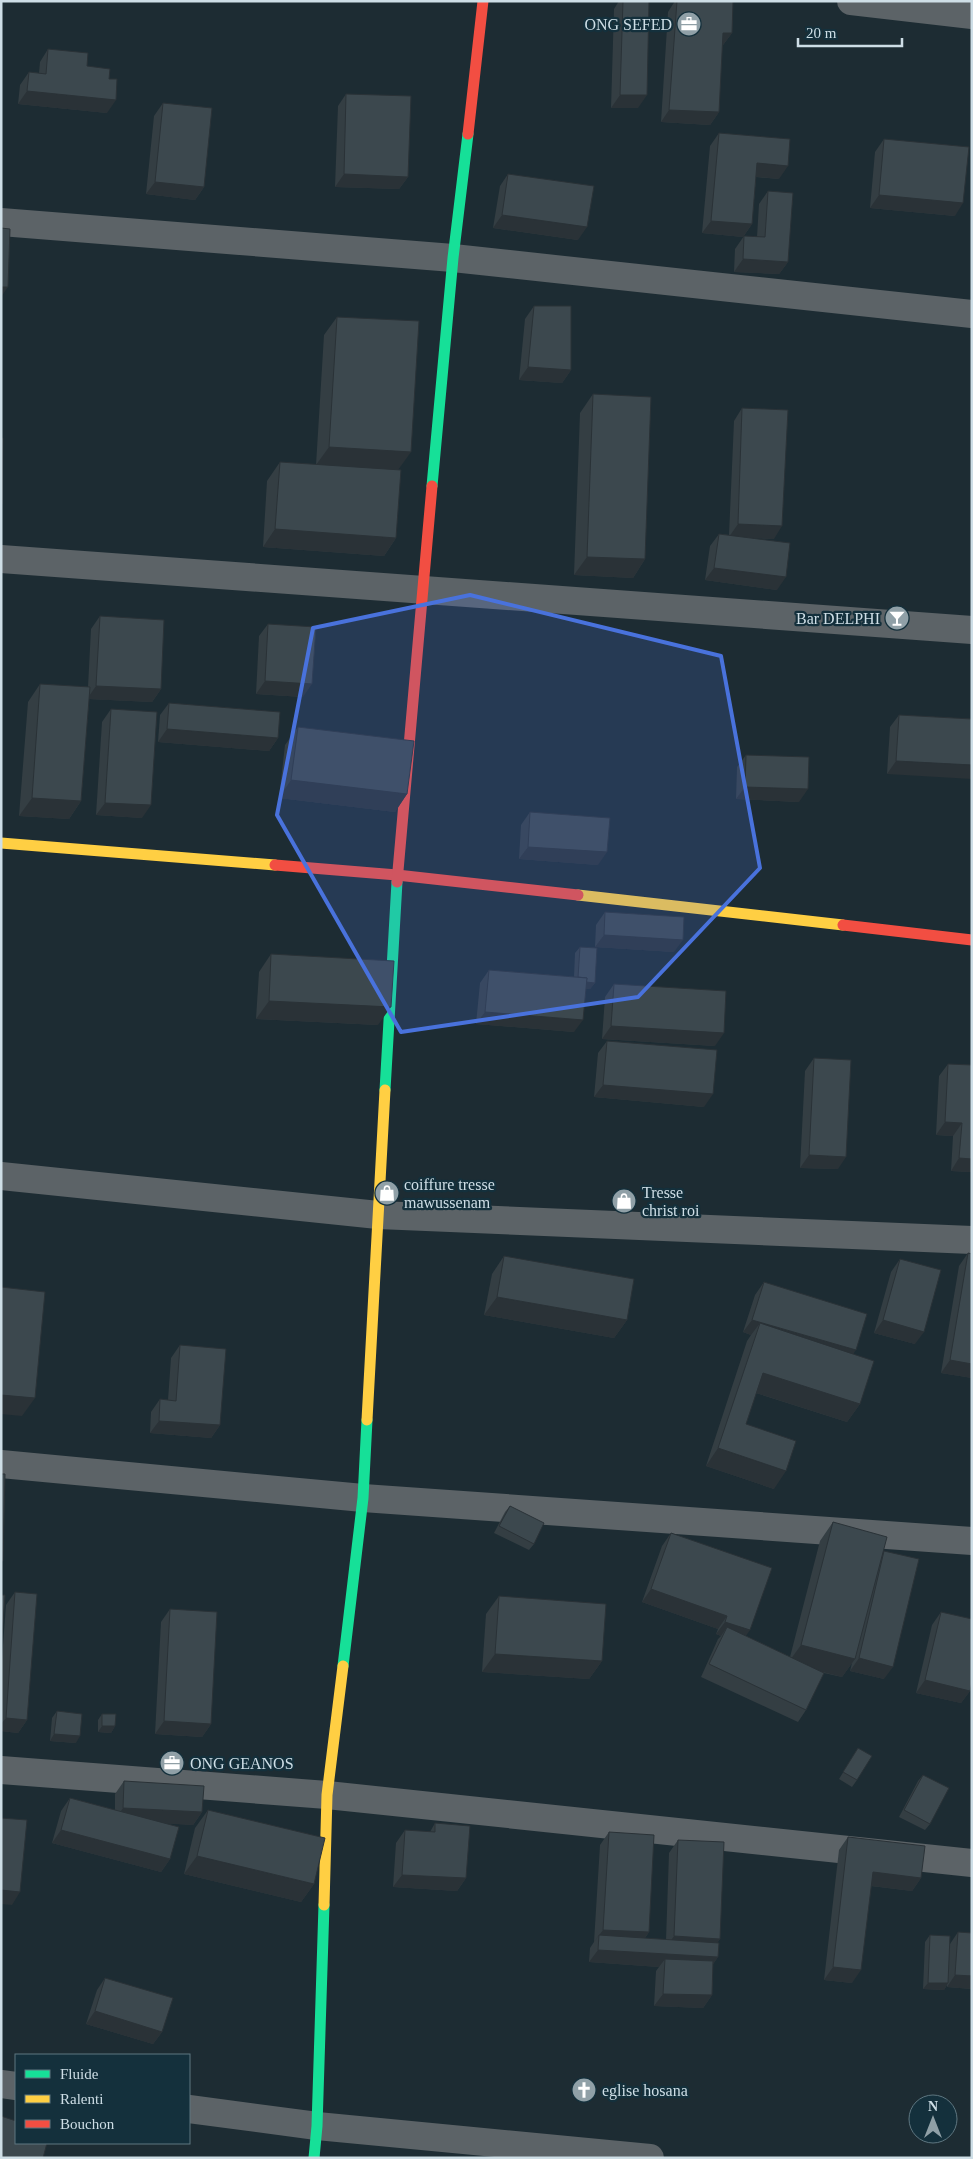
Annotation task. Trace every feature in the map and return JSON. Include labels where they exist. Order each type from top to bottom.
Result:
[{"type":"street","points":[[314,2158],[317,2126],[327,1795],[363,1498],[397,875],[453,258],[483,1]]},
{"type":"street","points":[[852,1],[972,15]]},
{"type":"street","points":[[1,222],[453,258],[972,314]]},
{"type":"street","points":[[1,559],[972,630]]},
{"type":"street","points":[[1,843],[397,875],[972,940]]},
{"type":"street","points":[[1,1176],[378,1215],[972,1240]]},
{"type":"street","points":[[1,1464],[363,1498],[972,1541]]},
{"type":"street","points":[[1,1770],[327,1795],[972,1863]]},
{"type":"street","points":[[1,2084],[15,2086]]},
{"type":"street","points":[[190,2109],[317,2126],[650,2158]]},
{"type":"highlighted area","points":[[470,595],[721,656],[760,868],[638,997],[401,1032],[277,815],[313,628]]},
{"type":"building","points":[[623,1],[649,1],[647,95],[620,95]]},
{"type":"building","points":[[677,1],[733,1],[732,33],[723,33],[719,112],[669,110]]},
{"type":"building","points":[[48,49],[88,53],[87,66],[110,69],[109,79],[117,79],[116,100],[27,91],[29,72],[46,74]]},
{"type":"building","points":[[346,94],[411,96],[408,177],[344,174]]},
{"type":"building","points":[[163,103],[212,108],[204,187],[155,182]]},
{"type":"building","points":[[719,133],[790,139],[788,166],[757,163],[752,224],[711,221]]},
{"type":"building","points":[[884,139],[969,147],[963,203],[879,195]]},
{"type":"building","points":[[508,174],[594,186],[587,227],[502,215]]},
{"type":"building","points":[[768,191],[793,193],[788,262],[743,259],[744,236],[765,237]]},
{"type":"building","points":[[1,228],[10,229],[8,287],[1,287]]},
{"type":"building","points":[[534,306],[571,306],[571,370],[528,367]]},
{"type":"building","points":[[337,317],[419,321],[411,452],[329,447]]},
{"type":"building","points":[[593,394],[651,397],[645,559],[587,557]]},
{"type":"building","points":[[742,408],[788,410],[782,526],[738,524]]},
{"type":"building","points":[[1,438],[3,438],[2,504],[1,504]]},
{"type":"building","points":[[280,462],[401,470],[396,538],[275,529]]},
{"type":"building","points":[[719,534],[790,543],[786,577],[714,568]]},
{"type":"building","points":[[100,616],[164,620],[161,689],[96,686]]},
{"type":"building","points":[[268,624],[316,627],[312,684],[265,681]]},
{"type":"building","points":[[40,684],[90,687],[81,801],[32,798]]},
{"type":"building","points":[[169,703],[280,712],[278,738],[167,729]]},
{"type":"building","points":[[111,709],[157,712],[151,805],[105,803]]},
{"type":"building","points":[[899,715],[972,719],[972,765],[896,761]]},
{"type":"building","points":[[298,727],[414,741],[407,794],[291,780]]},
{"type":"building","points":[[746,755],[809,757],[808,789],[745,787]]},
{"type":"building","points":[[530,812],[610,818],[607,852],[528,847]]},
{"type":"building","points":[[605,912],[684,917],[683,940],[604,935]]},
{"type":"building","points":[[580,947],[597,948],[595,983],[586,982],[587,978],[578,977]]},
{"type":"building","points":[[271,954],[394,961],[391,1007],[269,1001]]},
{"type":"building","points":[[489,970],[587,978],[583,1020],[485,1012]]},
{"type":"building","points":[[614,984],[726,991],[724,1033],[611,1026]]},
{"type":"building","points":[[607,1041],[717,1050],[713,1094],[603,1085]]},
{"type":"building","points":[[814,1058],[851,1060],[846,1157],[809,1155]]},
{"type":"building","points":[[948,1064],[972,1065],[972,1159],[959,1158],[962,1123],[945,1122]]},
{"type":"building","points":[[968,1253],[972,1254],[972,1364],[950,1360]]},
{"type":"building","points":[[504,1256],[634,1279],[627,1320],[497,1297]]},
{"type":"building","points":[[900,1259],[941,1270],[924,1332],[883,1320]]},
{"type":"building","points":[[764,1282],[867,1314],[856,1350],[752,1320]]},
{"type":"building","points":[[1,1287],[45,1292],[35,1398],[1,1395]]},
{"type":"building","points":[[760,1323],[874,1361],[860,1404],[763,1373],[746,1424],[796,1441],[786,1471],[718,1448]]},
{"type":"building","points":[[180,1345],[226,1349],[220,1425],[159,1421],[160,1399],[176,1401]]},
{"type":"building","points":[[1,1474],[5,1474],[3,1561],[1,1561]]},
{"type":"building","points":[[510,1506],[544,1523],[534,1544],[499,1526]]},
{"type":"building","points":[[833,1522],[887,1537],[855,1659],[801,1645]]},
{"type":"building","points":[[671,1533],[772,1568],[750,1630],[725,1622],[727,1616],[651,1589]]},
{"type":"building","points":[[884,1551],[919,1559],[893,1667],[859,1658]]},
{"type":"building","points":[[15,1592],[37,1594],[27,1720],[6,1718]]},
{"type":"building","points":[[1,1595],[5,1595],[1,1651]]},
{"type":"building","points":[[499,1596],[606,1604],[602,1661],[495,1654]]},
{"type":"building","points":[[170,1609],[217,1612],[211,1724],[164,1721]]},
{"type":"building","points":[[941,1612],[972,1619],[972,1682],[970,1691],[925,1680]]},
{"type":"building","points":[[727,1627],[824,1673],[806,1710],[709,1664]]},
{"type":"building","points":[[57,1711],[82,1714],[80,1736],[54,1734]]},
{"type":"building","points":[[102,1714],[116,1714],[115,1726],[102,1726]]},
{"type":"building","points":[[858,1748],[872,1756],[857,1780],[843,1772]]},
{"type":"building","points":[[923,1775],[949,1788],[930,1824],[904,1810]]},
{"type":"building","points":[[124,1781],[204,1786],[202,1812],[123,1808]]},
{"type":"building","points":[[70,1798],[179,1827],[170,1859],[61,1830]]},
{"type":"building","points":[[208,1810],[325,1838],[314,1884],[197,1856]]},
{"type":"building","points":[[1,1818],[27,1820],[20,1892],[1,1890]]},
{"type":"building","points":[[435,1823],[470,1826],[466,1878],[402,1875],[405,1830],[435,1832]]},
{"type":"building","points":[[609,1832],[654,1835],[649,1932],[603,1930]]},
{"type":"building","points":[[848,1837],[925,1846],[921,1878],[873,1872],[861,1970],[833,1967]]},
{"type":"building","points":[[678,1840],[724,1842],[720,1939],[674,1936]]},
{"type":"building","points":[[958,1932],[972,1933],[972,1976],[955,1975]]},
{"type":"building","points":[[599,1935],[719,1943],[718,1957],[598,1950]]},
{"type":"building","points":[[930,1935],[950,1936],[948,1983],[928,1983]]},
{"type":"building","points":[[665,1959],[713,1961],[712,1995],[663,1994]]},
{"type":"building","points":[[105,1978],[173,1998],[162,2032],[95,2011]]},
{"type":"building","points":[[1,2116],[15,2121],[15,2144],[47,2144],[43,2158],[1,2158]]},
{"type":"traffic: fast","points":[[432,486],[453,258],[468,134]]},
{"type":"traffic: fast","points":[[385,1090],[397,882]]},
{"type":"traffic: fast","points":[[343,1666],[363,1498],[367,1420]]},
{"type":"traffic: fast","points":[[314,2158],[317,2126],[324,1905]]},
{"type":"traffic: slow","points":[[1,843],[275,865]]},
{"type":"traffic: slow","points":[[578,895],[843,925]]},
{"type":"traffic: slow","points":[[367,1420],[385,1090]]},
{"type":"traffic: slow","points":[[324,1905],[327,1795],[343,1666]]},
{"type":"traffic: jam","points":[[468,134],[483,1]]},
{"type":"traffic: jam","points":[[397,882],[432,486]]},
{"type":"traffic: jam","points":[[275,865],[397,875],[578,895]]},
{"type":"traffic: jam","points":[[843,925],[972,940]]},
{"type":"place","name":"ONG SEFED","points":[[689,24]]},
{"type":"place","name":"Bar DELPHI","points":[[897,618]]},
{"type":"place","name":"coiffure tresse mawussenam","points":[[387,1193]]},
{"type":"place","name":"Tresse christ roi","points":[[624,1201]]},
{"type":"place","name":"ONG GEANOS","points":[[172,1763]]},
{"type":"place","name":"eglise hosana","points":[[584,2090]]}]
